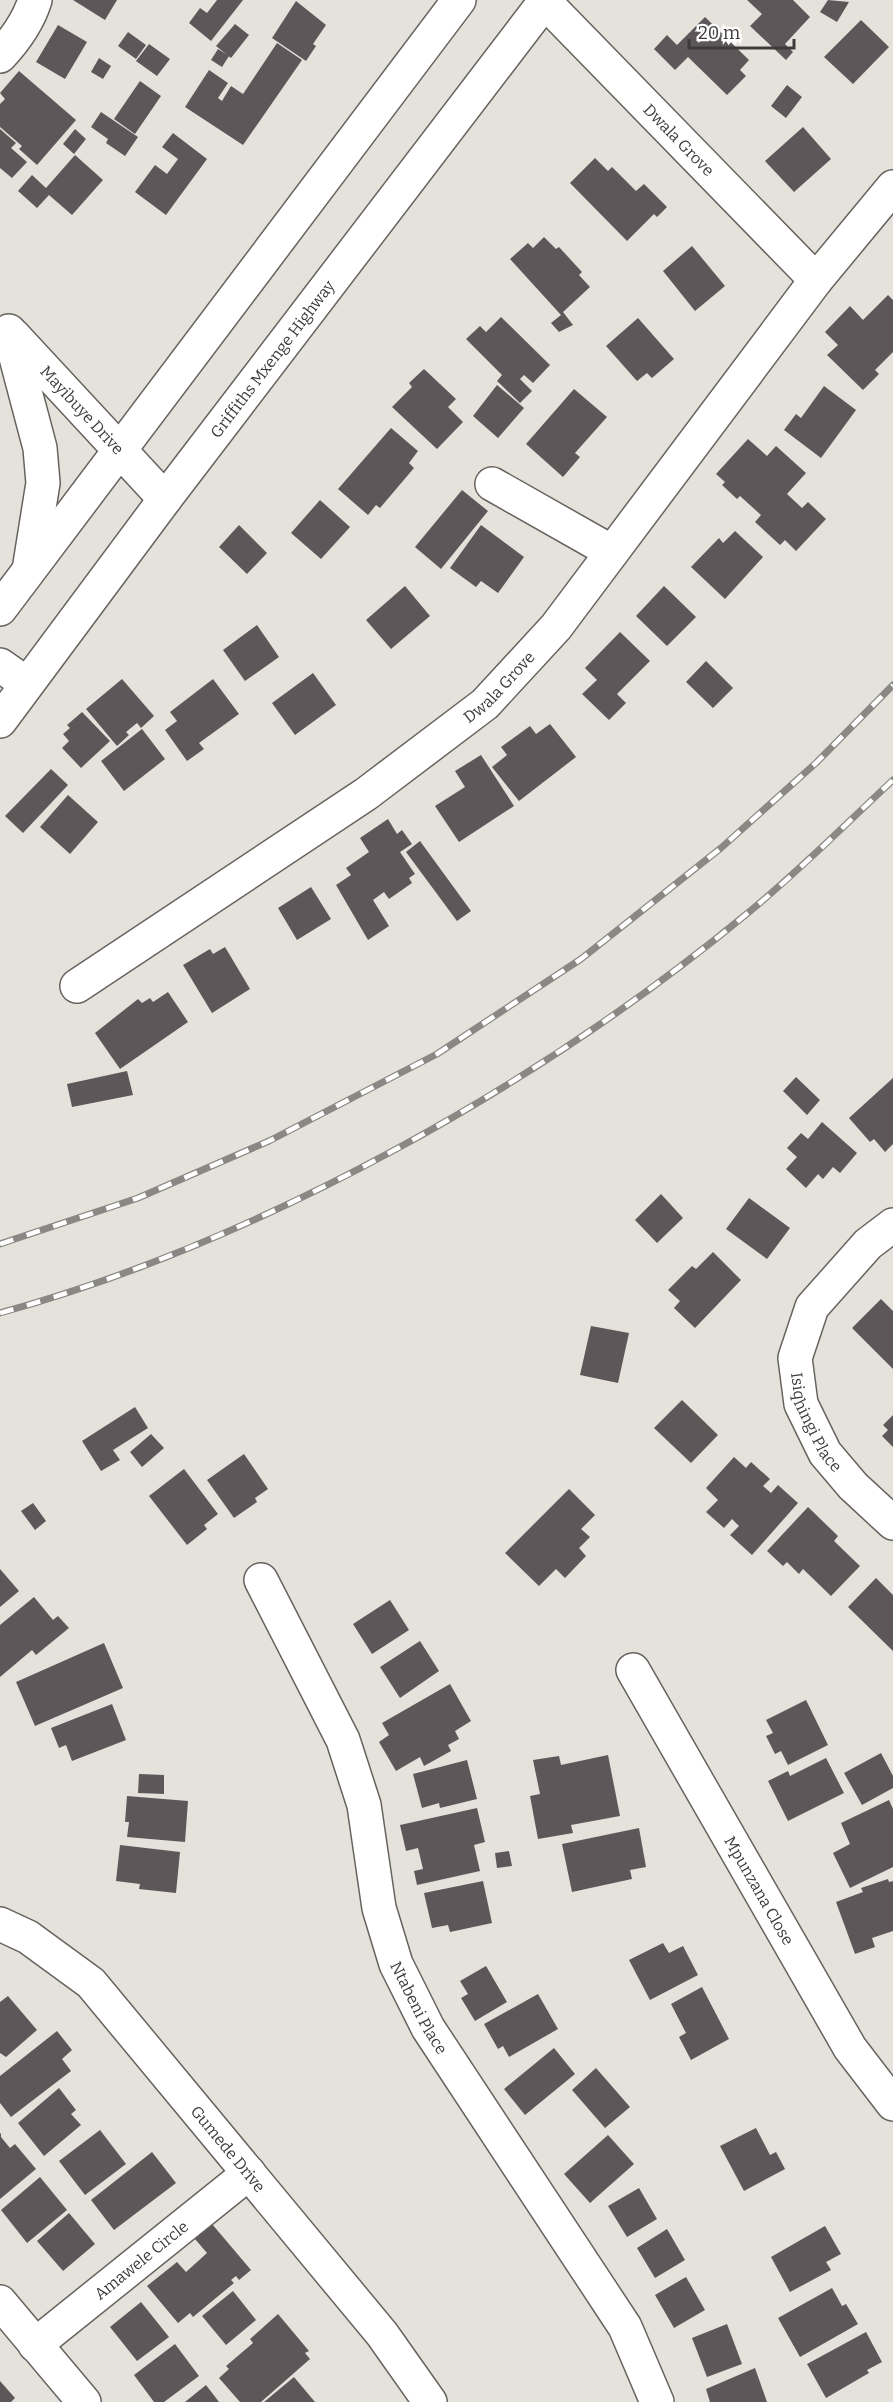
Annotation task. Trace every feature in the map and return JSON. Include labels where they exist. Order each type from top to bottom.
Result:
[{"type":"street","points":[[0,56],[17,37],[35,0]]},
{"type":"street","points":[[0,609],[459,0]]},
{"type":"street","name":"Dwala Grove","points":[[545,0],[816,280]]},
{"type":"street","name":"Griffiths Mxenge Highway","points":[[0,721],[165,499],[545,0]]},
{"type":"street","name":"Dwala Grove","points":[[77,986],[366,794],[485,704],[556,627],[816,280],[893,187]]},
{"type":"street","points":[[4,326],[40,448],[43,483],[28,572]]},
{"type":"street","name":"Mayibuye Drive","points":[[4,326],[165,499]]},
{"type":"street","points":[[492,484],[612,552]]},
{"type":"street","points":[[0,665],[27,684]]},
{"type":"street","name":"Isiqhingi Place","points":[[893,1225],[868,1244],[812,1307],[795,1358],[801,1404],[825,1453],[853,1486],[893,1523]]},
{"type":"street","name":"Ntabeni Place","points":[[261,1580],[343,1740],[363,1804],[379,1908],[396,1964],[428,2028],[625,2327],[657,2402]]},
{"type":"street","name":"Mpunzana Close","points":[[633,1670],[850,2048],[893,2104]]},
{"type":"street","name":"Gumede Drive","points":[[0,1924],[28,1937],[91,1983],[382,2334],[430,2402]]},
{"type":"street","name":"Amawele Circle","points":[[35,2345],[249,2173]]},
{"type":"street","points":[[0,2302],[84,2402]]},
{"type":"building","points":[[73,0],[117,0],[105,20]]},
{"type":"building","points":[[217,0],[243,0],[211,41],[189,23],[200,8],[207,13]]},
{"type":"building","points":[[747,0],[793,0],[810,17],[785,44],[793,52],[786,60],[750,26],[762,14]]},
{"type":"building","points":[[828,0],[849,2],[837,22],[820,12]]},
{"type":"building","points":[[296,1],[326,25],[313,44],[316,46],[306,61],[272,38]]},
{"type":"building","points":[[705,17],[749,60],[740,70],[746,76],[727,95],[688,57],[675,70],[654,49],[667,35],[677,45]]},
{"type":"building","points":[[861,20],[889,47],[853,84],[824,57]]},
{"type":"building","points":[[235,24],[249,35],[231,58],[216,46]]},
{"type":"building","points":[[58,25],[87,42],[65,79],[36,62]]},
{"type":"building","points":[[128,32],[146,45],[136,59],[118,46]]},
{"type":"building","points":[[277,43],[302,60],[243,145],[185,107],[209,70],[228,83],[218,98],[222,101],[231,86],[243,94]]},
{"type":"building","points":[[149,44],[170,59],[157,76],[136,61]]},
{"type":"building","points":[[218,49],[229,56],[222,67],[211,60]]},
{"type":"building","points":[[99,58],[111,66],[103,79],[91,72]]},
{"type":"building","points":[[19,71],[76,120],[37,165],[19,149],[22,146],[0,127],[0,104],[5,99],[0,93]]},
{"type":"building","points":[[140,81],[161,96],[135,134],[114,119]]},
{"type":"building","points":[[787,85],[802,97],[786,118],[771,106]]},
{"type":"building","points":[[101,112],[138,137],[125,156],[106,143],[108,139],[91,127]]},
{"type":"building","points":[[803,127],[831,159],[794,192],[765,161]]},
{"type":"building","points":[[0,129],[16,143],[11,148],[27,162],[12,178],[0,168]]},
{"type":"building","points":[[75,129],[86,139],[74,154],[63,144]]},
{"type":"building","points":[[173,133],[207,159],[166,215],[135,192],[155,165],[167,174],[178,159],[162,147]]},
{"type":"building","points":[[75,155],[103,180],[72,215],[49,195],[37,208],[18,191],[32,175],[46,188]]},
{"type":"building","points":[[595,158],[608,171],[612,167],[636,191],[644,184],[667,207],[657,217],[654,214],[627,241],[570,183]]},
{"type":"building","points":[[544,237],[556,249],[559,247],[582,272],[579,275],[590,287],[563,312],[573,325],[559,332],[551,323],[561,315],[510,259],[528,243],[533,248]]},
{"type":"building","points":[[692,246],[725,286],[695,311],[663,271]]},
{"type":"building","points":[[888,295],[893,300],[893,352],[875,370],[879,374],[863,390],[827,355],[838,345],[825,332],[850,306],[863,320]]},
{"type":"building","points":[[501,317],[550,365],[533,383],[524,375],[520,379],[532,391],[520,403],[497,381],[502,375],[466,339],[480,326],[486,332]]},
{"type":"building","points":[[638,318],[674,359],[652,378],[647,373],[637,381],[606,346]]},
{"type":"building","points":[[424,369],[456,399],[448,407],[463,422],[437,449],[392,407],[412,387],[409,383]]},
{"type":"building","points":[[497,385],[524,408],[498,438],[473,416]]},
{"type":"building","points":[[824,386],[856,410],[821,458],[784,430],[796,414],[801,418]]},
{"type":"building","points":[[574,389],[607,417],[575,453],[580,457],[563,477],[526,444]]},
{"type":"building","points":[[391,428],[418,451],[409,463],[414,468],[380,508],[376,505],[368,515],[338,489]]},
{"type":"building","points":[[748,439],[767,456],[776,446],[806,473],[787,494],[802,508],[808,502],[826,519],[796,551],[785,540],[780,545],[755,522],[761,515],[740,496],[737,499],[722,485],[725,482],[716,474]]},
{"type":"building","points":[[462,490],[488,511],[441,569],[415,547]]},
{"type":"building","points":[[320,500],[350,527],[321,559],[291,533]]},
{"type":"building","points":[[239,525],[267,553],[247,574],[219,547]]},
{"type":"building","points":[[481,525],[524,557],[498,593],[481,581],[476,587],[450,568]]},
{"type":"building","points":[[735,531],[763,557],[725,599],[691,567],[719,538],[723,543]]},
{"type":"building","points":[[405,586],[430,616],[391,649],[366,620]]},
{"type":"building","points":[[664,586],[696,617],[667,646],[636,616]]},
{"type":"building","points":[[257,625],[279,657],[245,681],[223,650]]},
{"type":"building","points":[[620,632],[650,661],[617,694],[626,703],[609,720],[582,694],[597,680],[585,668]]},
{"type":"building","points":[[706,661],[733,688],[713,708],[686,682]]},
{"type":"building","points":[[313,673],[336,705],[295,735],[272,703]]},
{"type":"building","points":[[122,679],[154,716],[141,728],[137,723],[126,732],[129,735],[117,746],[86,709]]},
{"type":"building","points":[[213,679],[239,714],[199,743],[204,749],[187,761],[165,730],[177,721],[170,712]]},
{"type":"building","points":[[82,712],[110,741],[81,768],[62,748],[69,741],[63,734],[70,728],[67,725]]},
{"type":"building","points":[[550,724],[576,757],[519,801],[492,767],[507,755],[501,747],[530,726],[536,734]]},
{"type":"building","points":[[142,729],[165,759],[124,791],[101,761]]},
{"type":"building","points":[[481,755],[514,806],[459,842],[435,806],[465,787],[455,771]]},
{"type":"building","points":[[51,769],[68,785],[23,833],[5,816]]},
{"type":"building","points":[[68,795],[98,822],[70,854],[40,827]]},
{"type":"building","points":[[388,819],[397,834],[402,830],[412,844],[400,852],[415,874],[409,878],[412,883],[389,899],[384,892],[373,900],[389,926],[368,940],[336,885],[351,875],[346,868],[369,852],[360,838]]},
{"type":"building","points":[[420,841],[471,911],[457,921],[406,852]]},
{"type":"building","points":[[311,887],[331,919],[297,940],[278,908]]},
{"type":"building","points":[[225,947],[250,989],[212,1013],[183,965],[210,949],[213,954]]},
{"type":"building","points":[[168,992],[188,1022],[120,1069],[95,1033],[138,999],[142,1003],[150,998],[153,1002]]},
{"type":"building","points":[[127,1071],[133,1095],[72,1107],[67,1084]]},
{"type":"building","points":[[796,1077],[820,1100],[807,1115],[783,1091]]},
{"type":"building","points":[[893,1078],[893,1144],[885,1152],[874,1139],[870,1142],[849,1118]]},
{"type":"building","points":[[822,1122],[857,1153],[840,1173],[833,1167],[823,1179],[818,1174],[806,1188],[786,1169],[797,1157],[787,1148],[801,1133],[808,1139]]},
{"type":"building","points":[[661,1194],[683,1218],[657,1243],[635,1220]]},
{"type":"building","points":[[749,1198],[790,1228],[767,1259],[726,1229]]},
{"type":"building","points":[[713,1252],[741,1280],[695,1328],[674,1308],[680,1301],[668,1290],[692,1266],[696,1269]]},
{"type":"building","points":[[881,1299],[893,1311],[893,1369],[852,1328]]},
{"type":"building","points":[[591,1326],[629,1333],[618,1383],[580,1375]]},
{"type":"building","points":[[682,1400],[718,1435],[691,1463],[654,1428]]},
{"type":"building","points":[[135,1407],[148,1428],[113,1450],[120,1460],[101,1471],[82,1441]]},
{"type":"building","points":[[893,1415],[893,1447],[882,1436],[888,1430],[883,1425]]},
{"type":"building","points":[[151,1434],[164,1448],[142,1467],[130,1452]]},
{"type":"building","points":[[244,1454],[268,1489],[255,1498],[257,1502],[234,1518],[207,1480]]},
{"type":"building","points":[[734,1457],[746,1468],[751,1462],[770,1479],[763,1486],[771,1493],[778,1485],[798,1503],[752,1555],[730,1535],[739,1526],[732,1519],[724,1528],[706,1512],[718,1500],[706,1488]]},
{"type":"building","points":[[184,1469],[218,1514],[204,1525],[207,1529],[187,1545],[149,1496]]},
{"type":"building","points":[[569,1489],[595,1515],[581,1529],[590,1537],[579,1548],[586,1556],[565,1578],[556,1569],[539,1586],[505,1553]]},
{"type":"building","points":[[33,1503],[46,1521],[35,1530],[21,1511]]},
{"type":"building","points":[[808,1507],[838,1536],[834,1541],[860,1566],[831,1596],[803,1569],[799,1574],[787,1562],[783,1566],[767,1551]]},
{"type":"building","points":[[0,1569],[19,1591],[0,1607]]},
{"type":"building","points":[[876,1578],[893,1595],[893,1651],[848,1607]]},
{"type":"building","points":[[34,1597],[53,1620],[58,1616],[69,1628],[36,1655],[32,1650],[0,1677],[0,1625]]},
{"type":"building","points":[[390,1600],[409,1630],[372,1654],[353,1624]]},
{"type":"building","points":[[420,1641],[439,1671],[400,1698],[380,1667]]},
{"type":"building","points":[[104,1643],[123,1688],[35,1726],[16,1682]]},
{"type":"building","points":[[450,1684],[471,1721],[455,1731],[459,1739],[448,1745],[451,1751],[424,1766],[420,1757],[396,1771],[379,1742],[389,1735],[382,1723]]},
{"type":"building","points":[[806,1700],[828,1745],[788,1765],[781,1751],[775,1754],[766,1736],[773,1733],[766,1720]]},
{"type":"building","points":[[112,1704],[126,1740],[72,1761],[66,1745],[59,1748],[51,1728]]},
{"type":"building","points":[[881,1753],[893,1776],[893,1788],[862,1805],[844,1773]]},
{"type":"building","points":[[608,1755],[620,1816],[571,1825],[573,1833],[538,1839],[530,1796],[540,1794],[533,1760],[559,1756],[561,1765]]},
{"type":"building","points":[[826,1758],[844,1793],[788,1821],[768,1781],[788,1771],[790,1776]]},
{"type":"building","points":[[467,1760],[477,1799],[440,1808],[439,1803],[422,1808],[413,1774]]},
{"type":"building","points":[[139,1774],[164,1775],[164,1794],[138,1793]]},
{"type":"building","points":[[127,1796],[188,1801],[185,1842],[127,1837],[129,1822],[125,1822]]},
{"type":"building","points":[[889,1800],[893,1809],[893,1867],[850,1888],[833,1853],[850,1844],[841,1823]]},
{"type":"building","points":[[477,1808],[485,1842],[474,1845],[480,1871],[417,1885],[414,1871],[423,1869],[418,1848],[406,1851],[400,1825]]},
{"type":"building","points":[[639,1828],[646,1867],[630,1870],[632,1879],[572,1892],[562,1844]]},
{"type":"building","points":[[120,1845],[180,1852],[176,1893],[139,1889],[140,1884],[116,1881]]},
{"type":"building","points":[[509,1851],[512,1866],[497,1868],[495,1853]]},
{"type":"building","points":[[888,1879],[889,1882],[893,1881],[893,1931],[872,1938],[875,1947],[855,1954],[836,1902],[863,1892],[861,1888]]},
{"type":"building","points":[[483,1881],[492,1923],[450,1932],[448,1925],[432,1928],[424,1893]]},
{"type":"building","points":[[663,1943],[669,1953],[683,1946],[698,1975],[650,2000],[629,1960]]},
{"type":"building","points":[[486,1966],[507,2002],[475,2021],[461,1998],[468,1994],[460,1981]]},
{"type":"building","points":[[702,1987],[729,2039],[691,2060],[679,2037],[686,2033],[671,2004]]},
{"type":"building","points":[[538,1994],[558,2029],[509,2057],[503,2046],[498,2049],[484,2024]]},
{"type":"building","points":[[8,1996],[37,2030],[6,2057],[0,2053],[0,2002]]},
{"type":"building","points":[[57,2031],[72,2050],[62,2059],[71,2071],[11,2117],[0,2103],[0,2076]]},
{"type":"building","points":[[554,2048],[575,2074],[525,2115],[504,2089]]},
{"type":"building","points":[[596,2068],[630,2107],[605,2128],[572,2090]]},
{"type":"building","points":[[59,2088],[76,2110],[71,2114],[81,2125],[44,2156],[18,2123]]},
{"type":"building","points":[[756,2128],[770,2155],[776,2152],[785,2169],[744,2191],[720,2146]]},
{"type":"building","points":[[100,2130],[126,2164],[85,2195],[59,2161]]},
{"type":"building","points":[[0,2134],[1,2137],[10,2148],[15,2144],[36,2169],[0,2199]]},
{"type":"building","points":[[608,2135],[634,2164],[590,2203],[564,2174]]},
{"type":"building","points":[[152,2152],[176,2183],[114,2230],[91,2200]]},
{"type":"building","points":[[40,2177],[67,2210],[27,2243],[1,2210]]},
{"type":"building","points":[[639,2188],[657,2219],[627,2237],[608,2206]]},
{"type":"building","points":[[69,2213],[95,2244],[63,2271],[37,2241]]},
{"type":"building","points":[[212,2224],[251,2270],[239,2280],[236,2276],[231,2280],[234,2283],[193,2317],[190,2313],[178,2323],[147,2286],[177,2262],[186,2272],[207,2253],[195,2239]]},
{"type":"building","points":[[825,2226],[841,2254],[826,2262],[831,2270],[790,2292],[771,2257]]},
{"type":"building","points":[[667,2229],[685,2260],[655,2278],[637,2248]]},
{"type":"building","points":[[686,2277],[705,2310],[674,2328],[655,2295]]},
{"type":"building","points":[[832,2288],[842,2306],[846,2304],[858,2324],[800,2357],[778,2318]]},
{"type":"building","points":[[233,2291],[256,2320],[226,2345],[202,2316]]},
{"type":"building","points":[[141,2302],[169,2337],[137,2361],[110,2327]]},
{"type":"building","points":[[278,2314],[309,2351],[305,2353],[310,2359],[261,2402],[240,2402],[219,2378],[229,2369],[226,2366],[253,2343],[250,2339]]},
{"type":"building","points":[[727,2324],[742,2364],[707,2377],[692,2338]]},
{"type":"building","points":[[866,2332],[882,2362],[867,2370],[869,2373],[826,2398],[807,2364]]},
{"type":"building","points":[[175,2344],[199,2376],[164,2402],[154,2402],[134,2375]]},
{"type":"building","points":[[755,2368],[767,2402],[710,2402],[706,2389]]},
{"type":"building","points":[[294,2377],[315,2402],[264,2402]]},
{"type":"building","points":[[0,2381],[15,2398],[11,2402],[0,2402]]},
{"type":"building","points":[[206,2385],[219,2402],[185,2402]]},
{"type":"railway","points":[[0,1244],[138,1198],[269,1141],[437,1054],[581,959],[721,848],[816,763],[893,685]]},
{"type":"railway","points":[[0,1313],[99,1282],[198,1244],[297,1200],[394,1150],[489,1095],[581,1037],[668,976],[768,896],[893,780]]}]
